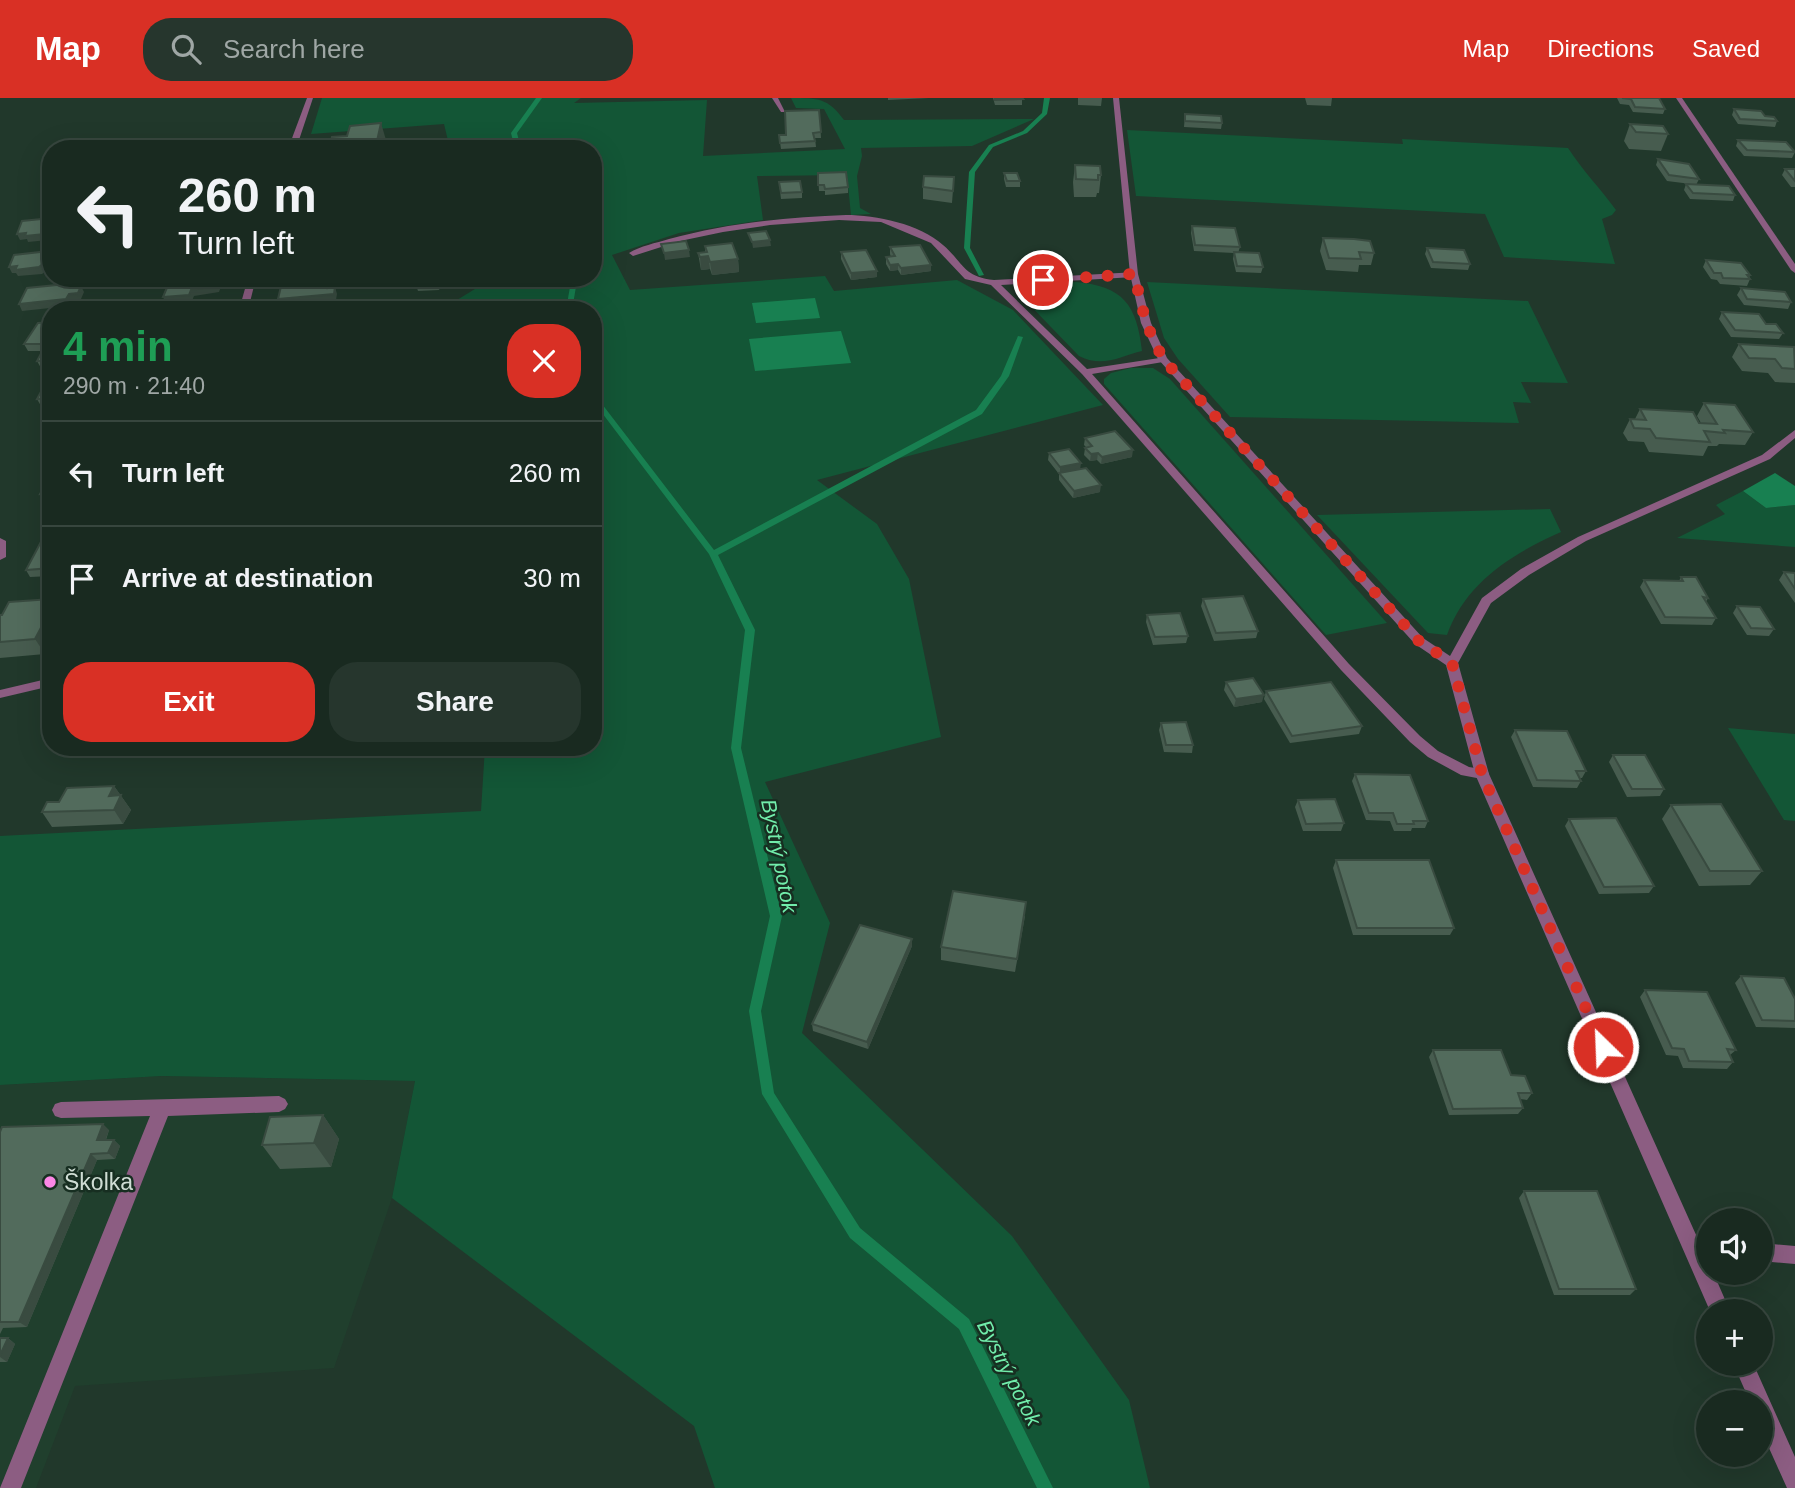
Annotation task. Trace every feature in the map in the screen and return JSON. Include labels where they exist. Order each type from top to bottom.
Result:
[{"type":"street","points":[[295,140],[310,98]]},
{"type":"street","points":[[775,98],[782,111]]},
{"type":"street","points":[[1116,98],[1134,274],[1146,323],[1163,359],[1419,641],[1452,663],[1482,774],[1696,1239]]},
{"type":"street","points":[[1679,98],[1795,270]]},
{"type":"street","points":[[633,253],[681,236],[718,230],[791,220],[871,218],[929,238],[955,260],[967,276],[994,283],[1134,274]]},
{"type":"street","points":[[994,283],[1086,372],[1345,667],[1433,754],[1466,771],[1482,774]]},
{"type":"street","points":[[1086,372],[1163,359]]},
{"type":"street","points":[[1452,663],[1486,601],[1525,572],[1583,539],[1766,457],[1795,433]]},
{"type":"street","points":[[0,541],[0,557]]},
{"type":"street","points":[[0,694],[42,684]]},
{"type":"street","points":[[61,1110],[279,1104]]},
{"type":"street","points":[[10,1488],[162,1108]]},
{"type":"street","points":[[1773,1253],[1795,1255]]},
{"type":"street","points":[[1773,1432],[1795,1481]]},
{"type":"shaded area","points":[[322,98],[581,98],[574,103],[707,100],[703,156],[845,149],[824,109],[796,108],[791,98],[808,98],[827,103],[844,120],[1034,119],[972,146],[861,148],[862,156],[857,176],[860,208],[871,214],[851,215],[847,175],[757,176],[763,220],[679,233],[612,255],[630,290],[825,276],[834,291],[957,280],[1013,310],[1103,405],[817,480],[877,524],[909,579],[941,737],[765,782],[830,923],[802,1033],[1012,1236],[1129,1400],[1150,1488],[715,1488],[694,1426],[392,1198],[415,1081],[162,1076],[0,1085],[0,836],[481,811],[484,756],[602,756],[602,301],[455,301],[478,287],[602,287],[602,140],[448,140],[444,124],[311,134]]},
{"type":"shaded area","points":[[1127,130],[1403,144],[1402,139],[1568,148],[1616,210],[1602,219],[1615,264],[1504,257],[1485,214],[1136,196]]},
{"type":"shaded area","points":[[1076,282],[1105,288],[1125,301],[1136,321],[1142,351],[1103,361],[1079,356],[1020,295],[1021,288]]},
{"type":"shaded area","points":[[1147,282],[1528,301],[1568,383],[1521,382],[1531,403],[1513,402],[1519,423],[1230,417],[1178,359],[1164,338]]},
{"type":"shaded area","points":[[815,298],[820,318],[756,323],[752,303]]},
{"type":"shaded area","points":[[841,331],[851,363],[755,371],[749,339]]},
{"type":"shaded area","points":[[1131,368],[1153,368],[1170,379],[1387,623],[1326,635],[1104,384],[1104,379],[1111,373]]},
{"type":"shaded area","points":[[1775,473],[1795,486],[1795,505],[1766,508],[1743,491]]},
{"type":"shaded area","points":[[1743,491],[1766,508],[1795,505],[1795,547],[1677,538],[1725,514],[1716,505]]},
{"type":"shaded area","points":[[1550,509],[1561,532],[1508,560],[1478,585],[1455,616],[1447,635],[1428,633],[1317,515]]},
{"type":"shaded area","points":[[1728,728],[1795,734],[1795,821],[1784,820]]},
{"type":"shaded area","points":[[162,1076],[415,1081],[392,1198],[334,1368],[75,1386],[36,1488],[0,1488],[0,1085]]},
{"type":"building","points":[[1022,98],[1023,99],[995,100]]},
{"type":"building","points":[[1622,98],[1659,98],[1665,109],[1635,107],[1631,99]]},
{"type":"building","points":[[1734,109],[1761,111],[1765,116],[1774,117],[1777,121],[1740,119]]},
{"type":"building","points":[[819,110],[821,132],[813,133],[815,141],[780,143],[779,135],[786,135],[785,111]]},
{"type":"building","points":[[1185,114],[1221,116],[1222,123],[1185,121]]},
{"type":"building","points":[[381,123],[377,140],[331,140],[332,137],[347,136],[350,126]]},
{"type":"building","points":[[1630,124],[1663,126],[1668,134],[1636,132]]},
{"type":"building","points":[[1738,140],[1786,142],[1795,152],[1747,150]]},
{"type":"building","points":[[1658,159],[1689,164],[1699,179],[1669,175]]},
{"type":"building","points":[[1075,165],[1100,166],[1101,175],[1098,175],[1098,180],[1076,179]]},
{"type":"building","points":[[1785,169],[1795,169],[1795,181]]},
{"type":"building","points":[[846,172],[848,187],[825,189],[824,185],[818,185],[818,173]]},
{"type":"building","points":[[1004,173],[1017,173],[1020,181],[1007,181]]},
{"type":"building","points":[[924,176],[954,177],[953,191],[923,187]]},
{"type":"building","points":[[800,181],[802,192],[781,193],[779,182]]},
{"type":"building","points":[[1686,184],[1729,186],[1735,195],[1693,193]]},
{"type":"building","points":[[42,219],[42,234],[17,234],[22,221]]},
{"type":"building","points":[[1192,226],[1235,228],[1240,247],[1195,245]]},
{"type":"building","points":[[766,231],[770,240],[752,242],[748,233]]},
{"type":"building","points":[[1323,238],[1370,241],[1374,253],[1359,252],[1361,259],[1329,258]]},
{"type":"building","points":[[686,241],[689,250],[664,253],[661,244]]},
{"type":"building","points":[[732,243],[738,259],[710,262],[708,256],[700,257],[698,253],[707,252],[705,246]]},
{"type":"building","points":[[920,245],[931,265],[901,268],[898,264],[890,265],[886,257],[895,256],[890,247]]},
{"type":"building","points":[[1427,248],[1464,250],[1470,264],[1433,262]]},
{"type":"building","points":[[866,250],[877,271],[851,273],[841,252]]},
{"type":"building","points":[[42,252],[42,265],[15,270],[17,266],[9,267],[14,255]]},
{"type":"building","points":[[1234,252],[1259,253],[1263,267],[1237,266]]},
{"type":"building","points":[[1706,260],[1741,263],[1750,279],[1723,278],[1721,273],[1714,273]]},
{"type":"building","points":[[81,287],[78,293],[69,294],[66,299],[19,304],[27,288]]},
{"type":"building","points":[[167,287],[210,287],[191,290],[189,295],[163,297]]},
{"type":"building","points":[[281,287],[335,287],[334,294],[278,299]]},
{"type":"building","points":[[1741,288],[1785,292],[1791,302],[1747,299]]},
{"type":"building","points":[[1722,312],[1759,314],[1766,324],[1776,324],[1783,333],[1735,330]]},
{"type":"building","points":[[38,323],[42,323],[42,344],[24,344]]},
{"type":"building","points":[[1739,344],[1794,347],[1795,369],[1782,368],[1775,359],[1749,358]]},
{"type":"building","points":[[1704,403],[1735,405],[1753,432],[1704,431],[1710,442],[1656,438],[1650,429],[1634,428],[1630,419],[1646,420],[1640,409],[1693,412],[1699,423],[1717,424]]},
{"type":"building","points":[[1115,431],[1133,450],[1102,457],[1098,453],[1091,454],[1085,448],[1092,446],[1085,438]]},
{"type":"building","points":[[1069,449],[1081,463],[1060,467],[1049,453]]},
{"type":"building","points":[[1086,468],[1101,485],[1074,491],[1059,473]]},
{"type":"building","points":[[42,540],[42,569],[26,570]]},
{"type":"building","points":[[1784,572],[1795,573],[1795,589]]},
{"type":"building","points":[[1681,577],[1696,577],[1708,598],[1703,597],[1716,618],[1665,617],[1644,580],[1683,581]]},
{"type":"building","points":[[1243,596],[1258,631],[1216,633],[1203,599]]},
{"type":"building","points":[[42,600],[42,626],[35,639],[0,642],[0,615],[9,602]]},
{"type":"building","points":[[1737,606],[1760,607],[1774,629],[1751,628]]},
{"type":"building","points":[[1180,613],[1188,636],[1155,637],[1147,615]]},
{"type":"building","points":[[1253,678],[1264,695],[1236,699],[1226,682]]},
{"type":"building","points":[[1331,682],[1362,726],[1292,736],[1266,691]]},
{"type":"building","points":[[1186,722],[1193,745],[1166,745],[1161,723]]},
{"type":"building","points":[[1515,730],[1567,731],[1586,771],[1576,771],[1581,781],[1537,780]]},
{"type":"building","points":[[1613,755],[1645,755],[1664,789],[1632,789]]},
{"type":"building","points":[[1355,774],[1410,775],[1428,821],[1397,824],[1393,813],[1369,813]]},
{"type":"building","points":[[114,786],[109,796],[121,795],[114,810],[42,812],[47,802],[59,802],[67,788]]},
{"type":"building","points":[[1335,799],[1344,823],[1306,824],[1298,800]]},
{"type":"building","points":[[1721,804],[1762,871],[1710,871],[1671,805]]},
{"type":"building","points":[[1616,818],[1654,886],[1604,887],[1569,819]]},
{"type":"building","points":[[1336,860],[1429,860],[1454,928],[1357,928]]},
{"type":"building","points":[[953,891],[1026,902],[1017,959],[941,947]]},
{"type":"building","points":[[860,925],[912,939],[867,1042],[812,1024]]},
{"type":"building","points":[[1741,976],[1784,978],[1795,999],[1795,1021],[1762,1020]]},
{"type":"building","points":[[1645,990],[1707,992],[1736,1050],[1727,1049],[1733,1062],[1689,1061],[1684,1049],[1672,1048]]},
{"type":"building","points":[[1433,1050],[1501,1050],[1511,1075],[1525,1076],[1532,1093],[1518,1093],[1523,1108],[1453,1109]]},
{"type":"building","points":[[323,1115],[314,1143],[262,1145],[270,1117]]},
{"type":"building","points":[[103,1124],[97,1140],[114,1140],[108,1153],[91,1154],[19,1322],[0,1322],[2,1127]]},
{"type":"building","points":[[1524,1191],[1597,1191],[1636,1289],[1559,1289]]},
{"type":"building","points":[[0,1338],[8,1338],[0,1355]]},
{"type":"waterway","name":"Bystrý potok","points":[[516,140],[514,133],[539,98]]},
{"type":"waterway","points":[[981,275],[967,248],[972,172],[991,146],[1025,132],[1045,113],[1047,98]]},
{"type":"waterway","name":"Bystrý potok","points":[[571,301],[573,287]]},
{"type":"waterway","points":[[713,554],[979,412],[1005,376],[1020,337]]},
{"type":"waterway","name":"Bystrý potok","points":[[602,409],[713,554]]},
{"type":"waterway","name":"Bystrý potok","points":[[713,554],[750,630],[736,748],[776,916],[755,1011],[768,1094],[855,1233],[964,1324],[1045,1488]]},
{"type":"place","name":"Školka","points":[[50,1182]]},
{"type":"route","points":[[1043,280],[1134,274],[1146,323],[1163,359],[1419,641],[1452,663],[1482,774],[1603,1047]]}]
